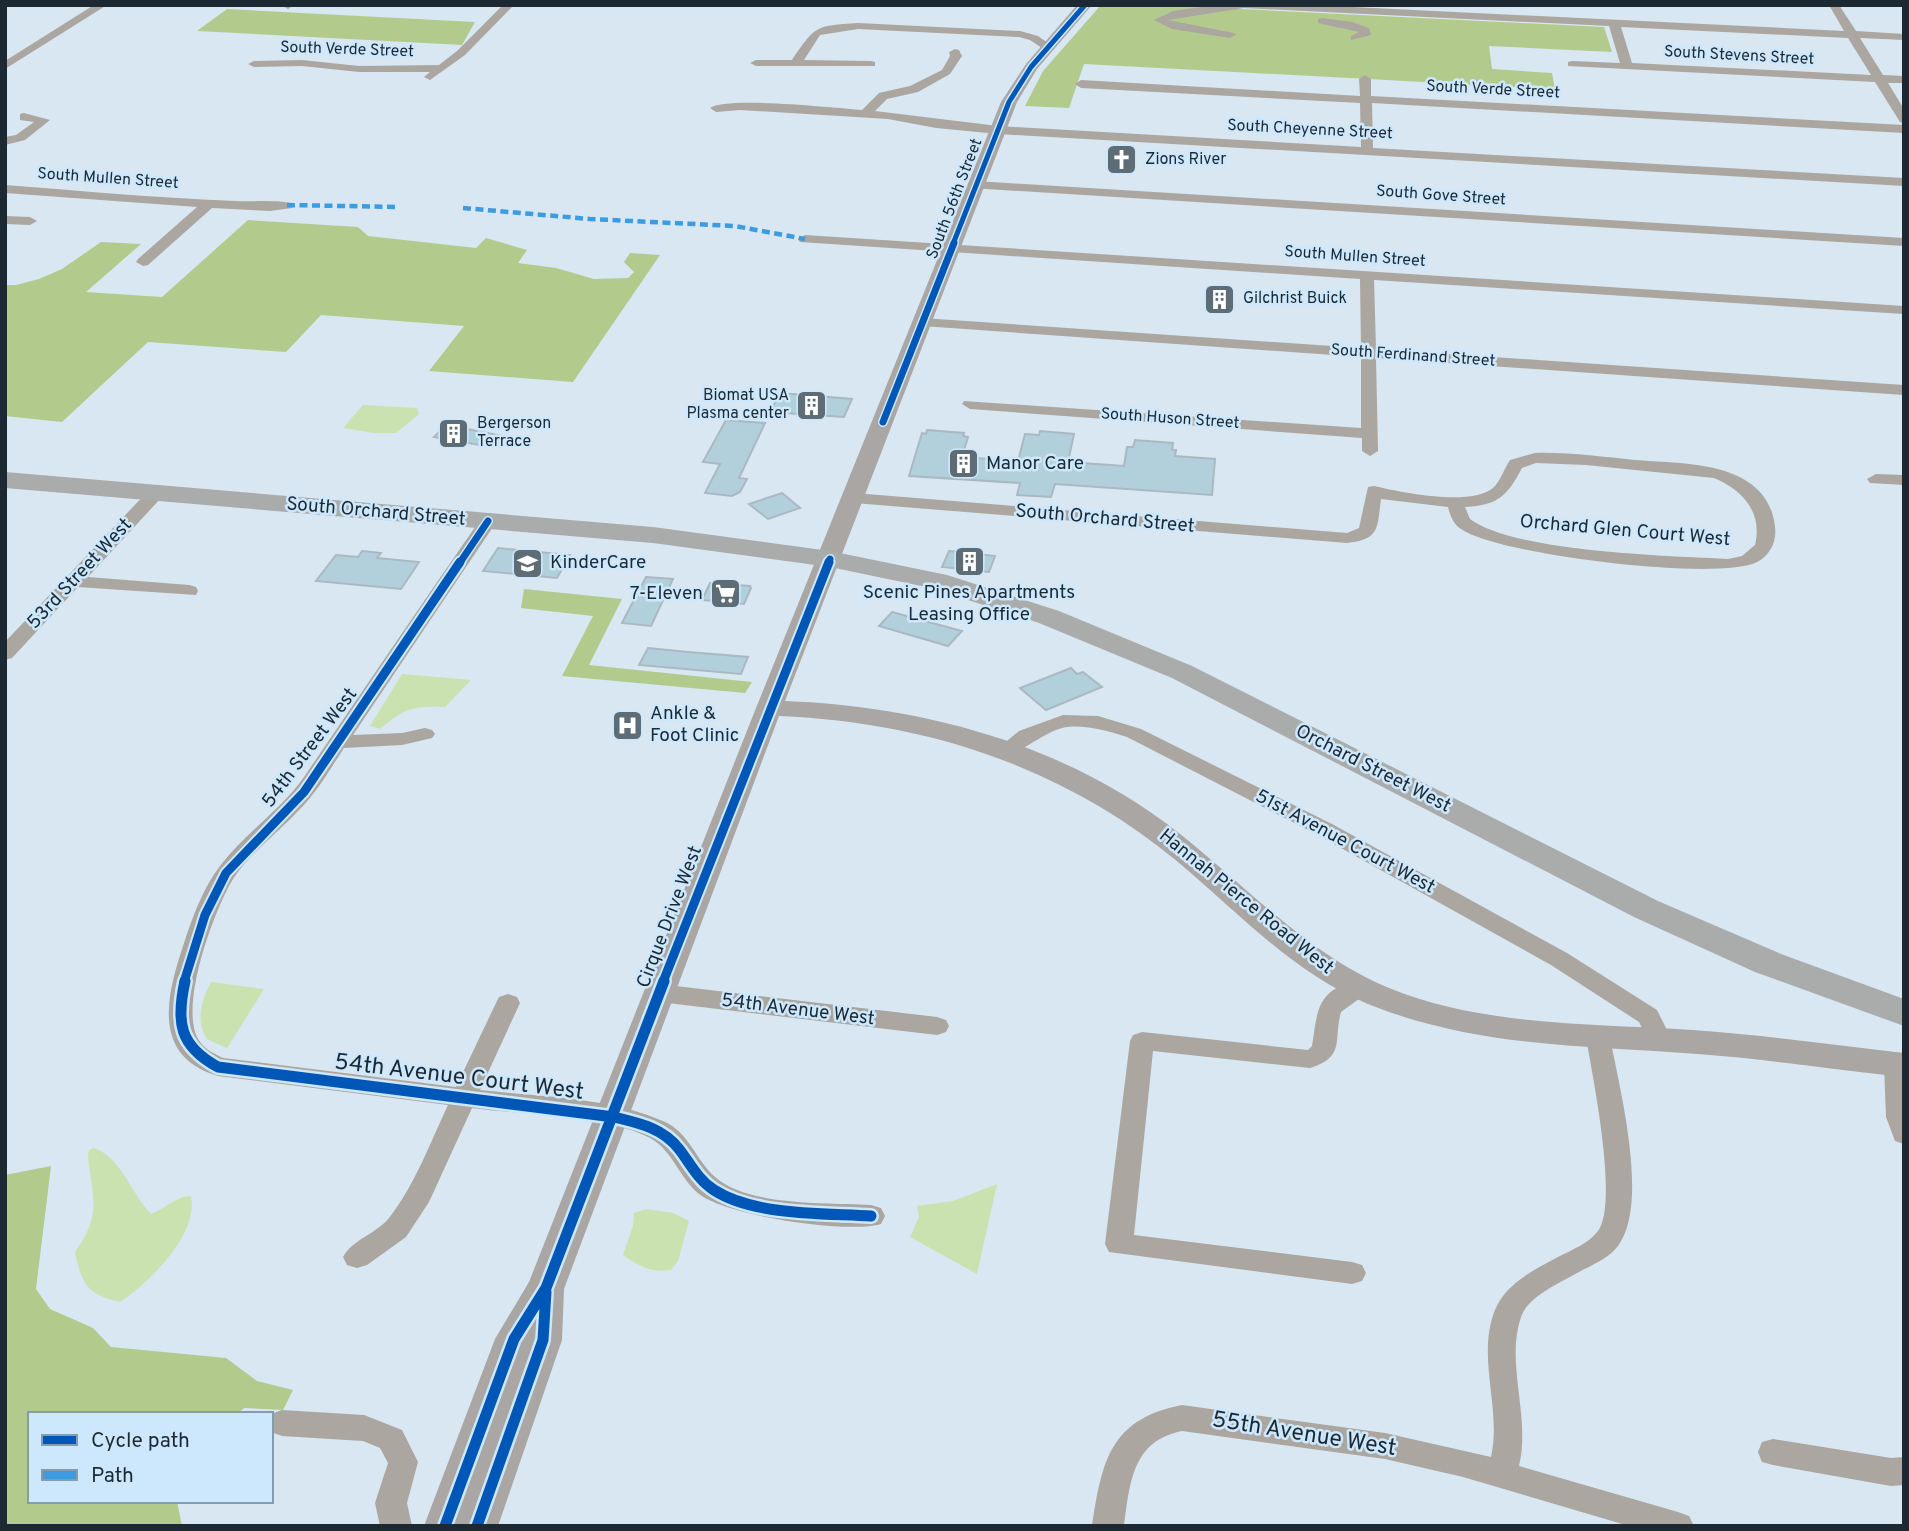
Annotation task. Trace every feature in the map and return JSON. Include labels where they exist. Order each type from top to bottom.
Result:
[{"type":"main road","name":"South 56th Street","points":[[830,559],[998,130],[1019,85],[1085,5]]},
{"type":"main road","name":"South Orchard Street","points":[[5,480],[653,535],[830,559]]},
{"type":"main road","name":"Cirque Drive West","points":[[445,1526],[514,1339],[546,1289],[769,708],[830,559]]},
{"type":"main road","name":"Orchard Street West","points":[[830,559],[886,569],[989,596],[1118,644],[1193,678],[1646,909],[1768,963],[1904,1013]]},
{"type":"main road","name":"Hannah Pierce Road West","points":[[769,708],[813,708],[942,731],[1005,751],[1080,783],[1152,826],[1312,958],[1359,987],[1401,1004],[1462,1022],[1900,1065]]},
{"type":"main road","name":"Cirque Drive West","points":[[477,1526],[543,1340],[546,1289]]},
{"type":"street","points":[[5,65],[102,5]]},
{"type":"street","name":"South Verde Street","points":[[254,64],[302,63],[434,73],[461,53],[509,5]]},
{"type":"street","points":[[1240,5],[1904,37]]},
{"type":"street","points":[[1230,35],[1200,31],[1159,20],[1171,15],[1245,5]]},
{"type":"street","points":[[1834,5],[1904,119]]},
{"type":"street","points":[[1355,38],[1365,35],[1365,30],[1271,14],[1360,11]]},
{"type":"street","points":[[1614,23],[1627,67]]},
{"type":"street","points":[[799,64],[799,58],[813,37],[829,29],[871,26],[1039,33],[1066,30]]},
{"type":"street","points":[[954,30],[1026,35],[1049,48]]},
{"type":"street","points":[[866,113],[883,96],[918,87],[946,72],[956,56],[955,52]]},
{"type":"street","points":[[756,63],[871,64]]},
{"type":"street","name":"South Stevens Street","points":[[1573,64],[1904,80]]},
{"type":"street","points":[[1365,79],[1367,151]]},
{"type":"street","name":"South Verde Street","points":[[1082,84],[1904,129]]},
{"type":"street","name":"South Cheyenne Street","points":[[716,108],[750,107],[866,113],[998,130],[1904,182]]},
{"type":"street","points":[[5,141],[11,142],[26,134],[44,120],[24,117]]},
{"type":"street","name":"South Gove Street","points":[[975,185],[1904,242]]},
{"type":"street","name":"South Mullen Street","points":[[5,189],[209,204],[270,207],[287,205]]},
{"type":"street","name":"South Mullen Street","points":[[143,262],[209,204]]},
{"type":"street","points":[[5,220],[30,221]]},
{"type":"street","name":"South Mullen Street","points":[[805,239],[1904,310]]},
{"type":"street","points":[[1367,275],[1369,353]]},
{"type":"street","name":"South Ferdinand Street","points":[[922,322],[1904,390]]},
{"type":"street","name":"South Huson Street","points":[[971,404],[1370,442],[1369,353]]},
{"type":"street","name":"Orchard Glen Court West","points":[[1356,537],[1368,530],[1374,492],[1456,501],[1480,500],[1492,497],[1503,488],[1516,464],[1535,458],[1700,471],[1730,478],[1751,491],[1763,519],[1765,542],[1753,557],[1734,564],[1552,549],[1507,541],[1471,529],[1460,519],[1456,501]]},
{"type":"street","points":[[1876,479],[1904,481]]},
{"type":"street","name":"53rd Street West","points":[[5,654],[155,494]]},
{"type":"street","name":"South Orchard Street","points":[[855,498],[1334,538],[1356,537]]},
{"type":"street","name":"54th Street West","points":[[187,1042],[181,1027],[180,1004],[192,954],[213,896],[232,866],[291,808],[340,742],[488,521]]},
{"type":"street","points":[[74,581],[189,592]]},
{"type":"street","name":"51st Avenue Court West","points":[[1005,751],[1026,735],[1063,721],[1098,722],[1135,733],[1324,829],[1559,959],[1648,1016],[1654,1023],[1660,1040]]},
{"type":"street","points":[[340,742],[425,734]]},
{"type":"street","points":[[1352,1273],[1119,1244],[1142,1041],[1294,1059],[1315,1058],[1325,1048],[1327,1018],[1331,1008],[1359,987]]},
{"type":"street","name":"54th Avenue West","points":[[659,993],[937,1026]]},
{"type":"street","points":[[357,1257],[381,1241],[406,1217],[508,1003]]},
{"type":"street","points":[[1502,1472],[1509,1435],[1504,1352],[1509,1310],[1520,1296],[1597,1249],[1609,1238],[1617,1219],[1617,1162],[1598,1037]]},
{"type":"street","name":"54th Avenue Court West","points":[[187,1042],[200,1059],[218,1067],[610,1118],[656,1129],[681,1148],[696,1172],[715,1191],[753,1205],[871,1216]]},
{"type":"street","points":[[1900,1065],[1899,1117],[1904,1134]]},
{"type":"street","name":"55th Avenue West","points":[[1108,1526],[1113,1488],[1121,1460],[1145,1428],[1167,1419],[1212,1420],[1385,1446],[1502,1472],[1678,1526]]},
{"type":"street","points":[[282,1423],[364,1428],[391,1438],[403,1462],[391,1503],[396,1526]]},
{"type":"street","points":[[1773,1452],[1891,1472],[1904,1471]]},
{"type":"green space","points":[[1101,5],[1161,5],[1604,27],[1612,52],[1489,46],[1492,69],[1552,73],[1555,89],[1084,64],[1069,108],[1025,106],[1043,71]]},
{"type":"green space","points":[[227,9],[475,22],[462,45],[197,31]]},
{"type":"green space","points":[[248,220],[358,227],[368,236],[476,248],[486,238],[527,250],[518,263],[556,268],[594,279],[628,278],[634,272],[624,262],[630,253],[660,255],[573,382],[429,371],[464,326],[321,315],[286,352],[148,342],[62,422],[5,416],[5,285],[39,279],[62,269],[101,242],[141,244],[86,292],[162,297]]},
{"type":"green space","points":[[363,405],[417,408],[419,414],[396,433],[343,428]]},
{"type":"green space","points":[[524,589],[622,599],[589,665],[752,682],[745,693],[562,676],[593,616],[521,608]]},
{"type":"green space","points":[[402,674],[471,680],[445,707],[409,710],[380,729],[370,726]]},
{"type":"green space","points":[[211,982],[264,989],[227,1048],[207,1039],[201,1025],[203,1003]]},
{"type":"green space","points":[[94,1148],[112,1159],[151,1214],[180,1198],[191,1196],[188,1226],[170,1256],[145,1282],[120,1302],[100,1295],[87,1286],[75,1252],[84,1239],[92,1217],[94,1206],[88,1157],[89,1150]]},
{"type":"green space","points":[[51,1166],[36,1289],[50,1309],[93,1328],[111,1347],[226,1358],[257,1381],[293,1390],[283,1410],[244,1408],[239,1412],[28,1412],[28,1503],[177,1503],[182,1526],[5,1526],[5,1175]]},
{"type":"green space","points":[[997,1184],[977,1274],[910,1237],[919,1217],[917,1206],[953,1201]]},
{"type":"green space","points":[[646,1209],[673,1213],[689,1221],[678,1261],[671,1270],[646,1268],[623,1255],[633,1226],[634,1213]]},
{"type":"building","name":"Biomat USA Plasma center","points":[[780,393],[852,399],[844,417],[770,412]]},
{"type":"building","points":[[726,420],[765,423],[739,478],[747,479],[740,492],[732,496],[705,493],[720,464],[703,462]]},
{"type":"building","name":"Bergerson Terrace","points":[[446,425],[503,436],[491,447],[434,437]]},
{"type":"building","name":"Manor Care","points":[[927,430],[964,433],[963,436],[968,437],[962,457],[1018,461],[1025,434],[1039,435],[1040,431],[1074,434],[1068,462],[1124,466],[1127,447],[1133,447],[1135,440],[1173,443],[1175,456],[1215,459],[1212,495],[1055,484],[1051,497],[1017,495],[1020,483],[909,476],[922,433],[926,434]]},
{"type":"building","points":[[782,493],[800,508],[768,519],[749,504]]},
{"type":"building","name":"KinderCare","points":[[498,548],[570,555],[557,578],[483,571]]},
{"type":"building","points":[[362,551],[381,553],[377,558],[419,562],[401,589],[316,581],[336,555],[358,557]]},
{"type":"building","name":"Scenic Pines Apartments Leasing Office","points":[[949,551],[995,556],[989,572],[942,567]]},
{"type":"building","points":[[646,577],[673,579],[651,626],[622,623]]},
{"type":"building","name":"7-Eleven","points":[[710,583],[751,588],[744,604],[702,600]]},
{"type":"building","points":[[892,612],[962,631],[948,646],[879,626]]},
{"type":"building","points":[[648,648],[748,657],[741,674],[639,665]]},
{"type":"building","points":[[1071,668],[1077,674],[1083,672],[1102,687],[1046,710],[1020,688]]},
{"type":"marked path","points":[[287,205],[399,207]]},
{"type":"marked path","points":[[463,208],[590,219],[735,226],[805,239]]},
{"type":"cycle path","points":[[883,422],[1009,102],[1031,67],[1085,5]]},
{"type":"cycle path","points":[[488,521],[304,792],[244,852],[221,881],[202,924],[185,977],[180,1013],[182,1030],[188,1045],[200,1057],[218,1067],[573,1110],[634,1122],[653,1128],[672,1140],[706,1184],[732,1199],[791,1211],[871,1216]]},
{"type":"cycle path","points":[[445,1526],[514,1339],[546,1288],[590,1169],[830,559]]},
{"type":"cycle path","points":[[477,1526],[543,1340],[546,1292]]},
{"type":"place","name":"Zions River","points":[[1122,160]]},
{"type":"place","name":"Gilchrist Buick","points":[[1220,299]]},
{"type":"place","name":"Biomat USA Plasma center","points":[[812,405]]},
{"type":"place","name":"Bergerson Terrace","points":[[454,433]]},
{"type":"place","name":"Manor Care","points":[[963,464]]},
{"type":"place","name":"Scenic Pines Apartments Leasing Office","points":[[969,562]]},
{"type":"place","name":"KinderCare","points":[[527,563]]},
{"type":"place","name":"7-Eleven","points":[[726,594]]},
{"type":"place","name":"Ankle & Foot Clinic","points":[[627,725]]}]
